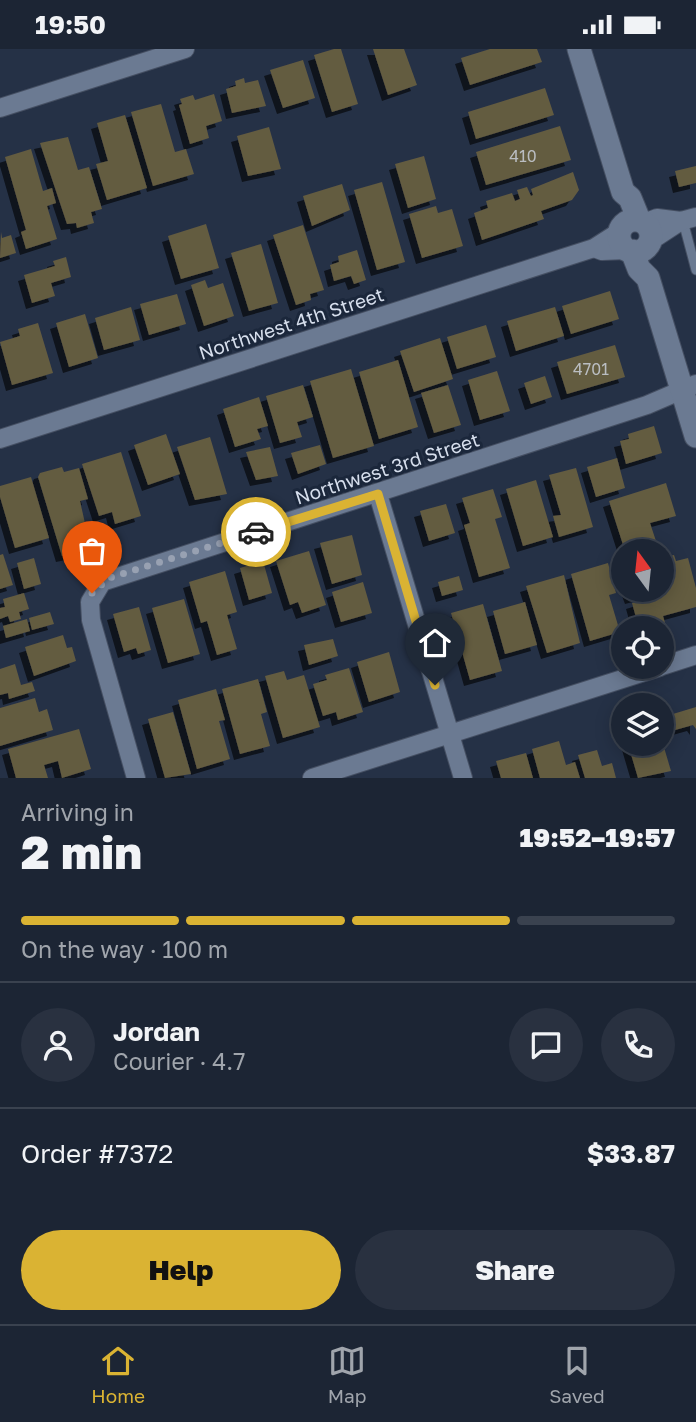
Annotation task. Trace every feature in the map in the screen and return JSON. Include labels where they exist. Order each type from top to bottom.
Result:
[{"type":"street","points":[[0,108],[185,49]]},
{"type":"street","points":[[579,49],[622,192],[619,211],[651,258],[648,278],[689,387],[696,436]]},
{"type":"street","name":"Northwest 4th Street","points":[[0,439],[635,236],[657,218],[686,220]]},
{"type":"street","name":"Northwest 3rd Street","points":[[136,778],[90,620],[92,593],[109,578],[378,494],[647,405],[689,387]]},
{"type":"street","points":[[378,494],[463,778]]},
{"type":"street","points":[[674,662],[696,655]]},
{"type":"street","points":[[312,778],[621,679]]},
{"type":"lane","points":[[686,220],[696,271]]},
{"type":"building","points":[[341,49],[358,104],[332,112],[314,55]]},
{"type":"building","points":[[373,49],[404,49],[417,85],[388,95]]},
{"type":"building","points":[[490,49],[537,49],[542,62],[470,85],[461,58]]},
{"type":"building","points":[[303,60],[315,98],[283,108],[270,70]]},
{"type":"building","points":[[244,78],[245,83],[258,80],[266,106],[232,113],[226,89],[236,86],[235,81]]},
{"type":"building","points":[[545,88],[554,115],[476,139],[468,112]]},
{"type":"building","points":[[214,94],[222,121],[206,126],[209,138],[190,144],[179,105],[182,104],[180,99],[193,95],[195,100]]},
{"type":"building","points":[[161,104],[175,152],[186,149],[194,174],[153,186],[131,112]]},
{"type":"building","points":[[125,115],[147,188],[107,200],[96,164],[108,161],[97,123]]},
{"type":"building","points":[[560,126],[571,160],[486,185],[476,152]]},
{"type":"building","points":[[269,127],[281,169],[248,176],[237,136]]},
{"type":"building","points":[[68,137],[78,170],[89,167],[102,209],[91,212],[94,223],[77,228],[76,223],[67,224],[40,143]]},
{"type":"building","points":[[31,149],[43,191],[52,188],[56,203],[47,206],[57,239],[26,249],[21,232],[26,230],[5,157]]},
{"type":"building","points":[[424,156],[436,199],[408,208],[395,164]]},
{"type":"building","points":[[696,166],[696,183],[679,187],[675,171]]},
{"type":"building","points":[[573,172],[579,190],[572,200],[541,211],[544,219],[482,240],[474,213],[488,208],[486,201],[512,193],[515,201],[520,199],[517,190],[527,187],[531,196],[531,189]]},
{"type":"building","points":[[382,182],[405,262],[377,270],[354,190]]},
{"type":"building","points":[[342,184],[350,210],[312,226],[303,196]]},
{"type":"building","points":[[436,206],[438,213],[452,209],[463,246],[422,258],[409,214]]},
{"type":"building","points":[[206,224],[219,268],[181,279],[168,236]]},
{"type":"building","points":[[303,225],[324,290],[310,294],[311,300],[296,305],[273,235]]},
{"type":"building","points":[[1,232],[2,238],[11,235],[16,253],[0,258]]},
{"type":"building","points":[[261,244],[278,303],[249,311],[231,253]]},
{"type":"building","points":[[357,250],[366,280],[354,284],[351,276],[334,281],[330,265],[339,262],[338,256]]},
{"type":"building","points":[[66,257],[71,277],[51,283],[55,296],[32,303],[24,275],[55,266],[53,261]]},
{"type":"building","points":[[205,280],[208,288],[223,283],[234,316],[204,326],[191,285]]},
{"type":"building","points":[[610,291],[619,319],[571,334],[562,306]]},
{"type":"building","points":[[177,294],[186,324],[149,335],[140,304]]},
{"type":"building","points":[[131,307],[140,340],[104,350],[95,318]]},
{"type":"building","points":[[555,307],[564,336],[516,351],[507,321]]},
{"type":"building","points":[[85,314],[98,358],[69,367],[56,323]]},
{"type":"building","points":[[38,323],[53,373],[12,385],[0,342],[20,336],[18,329]]},
{"type":"building","points":[[486,325],[496,357],[457,369],[447,337]]},
{"type":"building","points":[[440,338],[453,379],[414,392],[400,351]]},
{"type":"building","points":[[615,345],[625,377],[567,394],[557,362]]},
{"type":"building","points":[[398,360],[418,427],[379,439],[359,372]]},
{"type":"building","points":[[351,369],[374,446],[333,458],[310,381]]},
{"type":"building","points":[[497,371],[510,411],[480,420],[468,380]]},
{"type":"building","points":[[545,376],[552,397],[531,404],[524,383]]},
{"type":"building","points":[[303,385],[313,417],[297,422],[302,437],[280,443],[266,396]]},
{"type":"building","points":[[448,385],[461,425],[434,433],[421,393]]},
{"type":"building","points":[[259,397],[268,426],[257,429],[261,439],[235,447],[223,409]]},
{"type":"building","points":[[654,426],[662,453],[626,464],[620,441],[629,439],[628,434]]},
{"type":"building","points":[[166,434],[180,474],[148,485],[134,445]]},
{"type":"building","points":[[210,437],[227,494],[195,500],[177,447]]},
{"type":"building","points":[[320,445],[326,464],[298,474],[291,453]]},
{"type":"building","points":[[270,447],[278,476],[256,480],[246,452]]},
{"type":"building","points":[[121,452],[141,516],[115,524],[112,512],[99,516],[82,464]]},
{"type":"building","points":[[617,458],[625,488],[596,497],[587,467]]},
{"type":"building","points":[[62,467],[64,472],[79,468],[88,499],[80,501],[91,550],[62,556],[38,477],[40,473]]},
{"type":"building","points":[[576,468],[593,527],[559,537],[553,516],[561,515],[549,475]]},
{"type":"building","points":[[31,477],[49,538],[15,548],[0,497],[0,486]]},
{"type":"building","points":[[536,480],[553,537],[523,546],[506,489]]},
{"type":"building","points":[[666,483],[676,516],[650,523],[655,539],[621,539],[609,501]]},
{"type":"building","points":[[493,489],[502,517],[495,519],[510,568],[479,577],[464,525],[470,523],[462,498]]},
{"type":"building","points":[[446,504],[455,533],[429,541],[420,511]]},
{"type":"building","points":[[352,535],[362,575],[332,584],[320,543]]},
{"type":"building","points":[[309,551],[326,605],[302,613],[298,602],[290,605],[276,561]]},
{"type":"building","points":[[3,554],[13,585],[0,589],[0,555]]},
{"type":"building","points":[[674,555],[676,561],[688,558],[696,588],[696,607],[663,616],[636,616],[632,603],[674,602]]},
{"type":"building","points":[[34,558],[41,584],[24,589],[17,563]]},
{"type":"building","points":[[263,561],[272,593],[249,600],[240,568]]},
{"type":"building","points":[[608,563],[611,574],[609,595],[615,616],[611,616],[611,635],[590,641],[571,574]]},
{"type":"building","points":[[225,571],[237,612],[227,615],[237,649],[217,655],[207,621],[201,623],[189,582]]},
{"type":"building","points":[[564,575],[580,643],[547,653],[526,586]]},
{"type":"building","points":[[459,576],[463,590],[442,596],[438,582]]},
{"type":"building","points":[[363,582],[372,613],[341,622],[332,592]]},
{"type":"building","points":[[24,593],[29,609],[19,612],[21,619],[10,622],[8,616],[0,619],[0,608],[5,607],[3,599]]},
{"type":"building","points":[[184,599],[200,654],[168,663],[152,608]]},
{"type":"building","points":[[525,602],[537,645],[505,654],[493,611]]},
{"type":"building","points":[[483,604],[502,671],[470,680],[451,613]]},
{"type":"building","points":[[139,607],[151,650],[138,654],[136,648],[124,652],[113,614]]},
{"type":"building","points":[[50,612],[54,624],[32,630],[29,618]]},
{"type":"building","points":[[27,619],[30,631],[6,638],[3,626]]},
{"type":"building","points":[[63,635],[67,648],[72,647],[76,661],[34,676],[25,647]]},
{"type":"building","points":[[333,639],[338,656],[309,665],[304,645]]},
{"type":"building","points":[[389,652],[400,692],[369,702],[357,662]]},
{"type":"building","points":[[15,664],[21,685],[32,682],[35,691],[9,699],[8,693],[0,695],[0,669]]},
{"type":"building","points":[[349,668],[363,712],[338,720],[336,712],[323,716],[313,684],[327,680],[325,675]]},
{"type":"building","points":[[284,671],[287,680],[304,675],[320,727],[283,738],[265,676]]},
{"type":"building","points":[[258,679],[267,712],[261,714],[270,746],[240,754],[222,689]]},
{"type":"building","points":[[216,689],[225,720],[219,721],[230,759],[197,769],[178,700]]},
{"type":"building","points":[[35,698],[39,712],[47,709],[53,730],[0,746],[0,708]]},
{"type":"building","points":[[696,707],[696,729],[693,725],[674,730],[674,714]]},
{"type":"building","points":[[173,712],[191,774],[165,778],[148,719]]},
{"type":"building","points":[[79,729],[91,769],[62,778],[58,761],[44,765],[48,778],[16,778],[8,749]]},
{"type":"building","points":[[559,741],[566,765],[575,762],[580,778],[540,778],[532,749]]},
{"type":"building","points":[[597,750],[602,766],[612,763],[616,778],[585,778],[578,755]]},
{"type":"building","points":[[526,753],[533,778],[501,778],[496,761]]},
{"type":"building","points":[[632,756],[667,756],[671,771],[638,778]]},
{"type":"way so far","points":[[92,593],[109,578],[256,532]]},
{"type":"route","points":[[256,532],[378,494],[435,685]]}]
